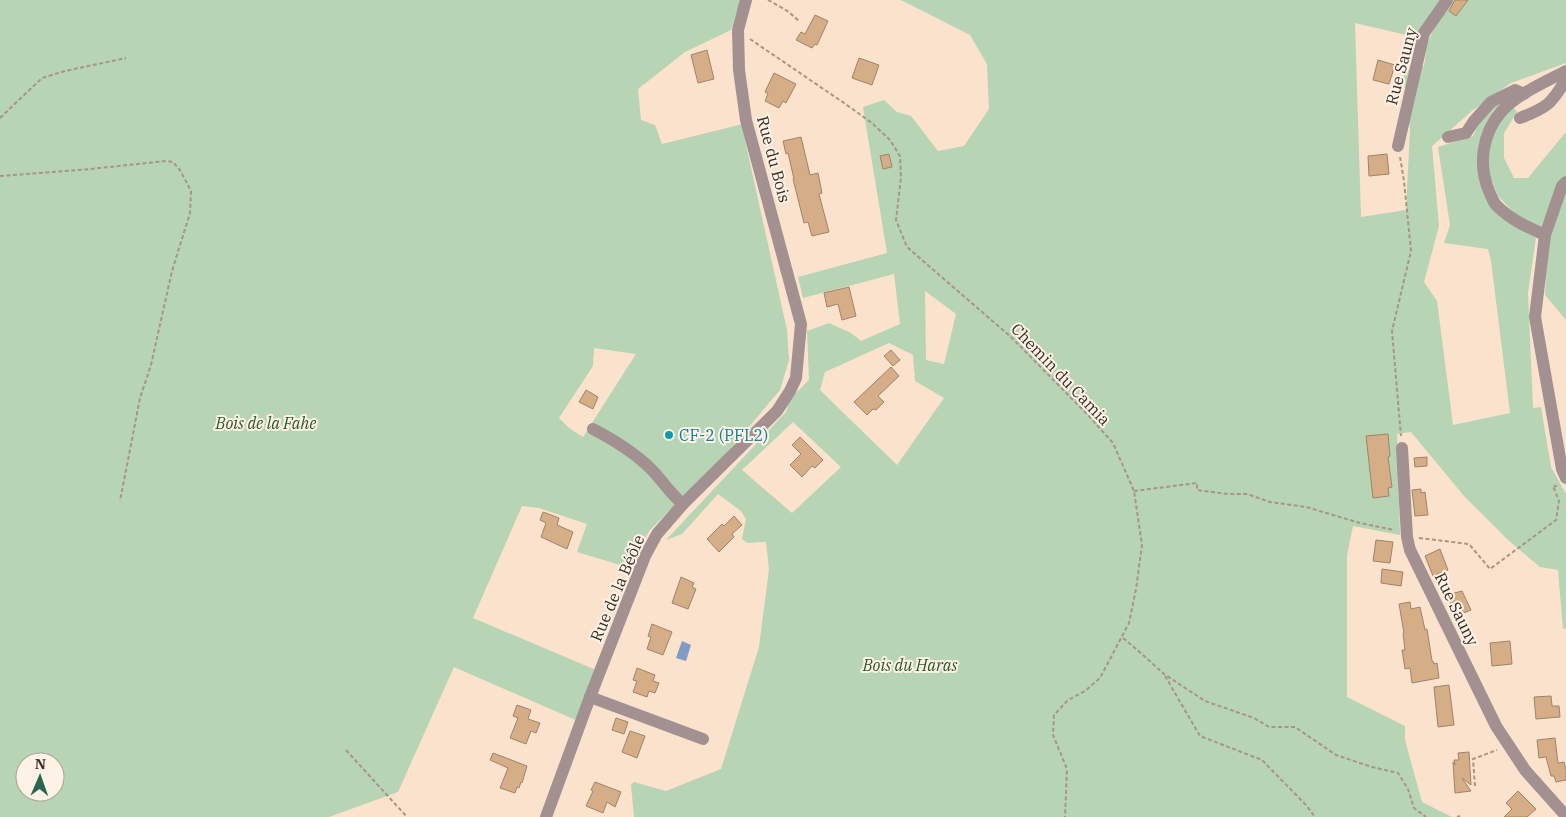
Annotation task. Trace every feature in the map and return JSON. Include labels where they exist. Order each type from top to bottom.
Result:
[{"type":"street","name":"Rue du Bois","points":[[746,0],[738,30],[739,70],[746,120],[801,324]]},
{"type":"street","name":"Rue Sauny","points":[[1398,146],[1424,34],[1447,0]]},
{"type":"street","points":[[1545,235],[1518,223],[1495,204],[1484,180],[1482,156],[1488,132],[1501,112],[1524,94],[1566,71]]},
{"type":"street","points":[[1520,118],[1542,110],[1557,95],[1566,79]]},
{"type":"street","points":[[1448,137],[1466,133],[1491,102],[1514,90],[1524,94]]},
{"type":"street","points":[[1563,483],[1535,317],[1545,235],[1562,186],[1566,182]]},
{"type":"street","name":"Rue de la Béôle","points":[[546,817],[645,556],[657,534],[683,504],[777,411],[790,392],[796,378],[801,324]]},
{"type":"street","points":[[592,429],[614,439],[625,447],[652,470],[672,495],[683,504]]},
{"type":"street","name":"Rue Sauny","points":[[1402,448],[1407,534],[1410,550],[1496,726],[1525,770],[1566,816]]},
{"type":"street","points":[[590,698],[703,739]]},
{"type":"path","points":[[768,0],[789,12],[800,22]]},
{"type":"path","name":"Chemin du Camia","points":[[738,30],[872,123],[890,140],[900,156],[901,178],[896,220],[907,247],[1011,337],[1086,413],[1112,443],[1134,491],[1142,545],[1130,623],[1100,678],[1085,692],[1068,700],[1054,715],[1053,735],[1067,769],[1065,817]]},
{"type":"path","points":[[0,118],[42,78],[126,58]]},
{"type":"path","points":[[1398,146],[1412,251],[1392,331],[1402,448]]},
{"type":"path","points":[[0,176],[166,161],[174,162],[191,191],[190,213],[172,271],[151,365],[140,398],[120,501]]},
{"type":"path","points":[[1134,491],[1197,482],[1197,490],[1228,494],[1247,494],[1270,502],[1306,507],[1387,530],[1469,544],[1490,569],[1556,520],[1559,501],[1553,486],[1563,483]]},
{"type":"path","points":[[1122,638],[1164,674],[1205,701],[1254,718],[1269,727],[1295,727],[1336,755],[1398,773],[1408,789],[1414,808],[1426,817]]},
{"type":"path","points":[[1164,674],[1200,736],[1262,760],[1306,805],[1315,817]]},
{"type":"path","points":[[1475,786],[1473,759],[1508,745]]},
{"type":"path","points":[[346,750],[407,817]]},
{"type":"green space","name":"Bois de la Fahe","points":[[0,0],[741,0],[731,30],[685,52],[638,89],[641,120],[655,125],[662,144],[743,124],[787,330],[789,360],[780,390],[726,454],[649,531],[630,568],[577,552],[587,524],[539,508],[522,506],[473,618],[596,670],[578,721],[454,667],[398,792],[329,817],[0,817]],"holes":[[[594,348],[636,354],[583,437],[569,428],[559,418],[593,366]]]},
{"type":"green space","name":"Bois du Haras","points":[[901,0],[1566,0],[1566,63],[1511,83],[1473,110],[1432,146],[1439,226],[1424,282],[1437,301],[1453,425],[1510,413],[1488,249],[1444,243],[1450,225],[1438,147],[1473,136],[1482,115],[1509,94],[1494,111],[1482,134],[1486,198],[1536,238],[1528,293],[1533,408],[1541,407],[1551,467],[1566,494],[1566,628],[1563,629],[1558,570],[1540,567],[1508,540],[1464,496],[1411,432],[1397,434],[1400,535],[1353,526],[1347,555],[1347,697],[1405,726],[1405,740],[1422,802],[1452,817],[634,817],[631,785],[634,782],[666,791],[721,769],[759,647],[769,569],[766,542],[747,543],[742,539],[746,519],[741,511],[718,494],[682,534],[666,540],[786,412],[790,399],[809,380],[807,331],[829,323],[851,333],[861,341],[900,324],[894,274],[803,298],[798,277],[887,253],[863,107],[884,100],[897,112],[911,116],[938,151],[964,146],[989,109],[987,64],[970,35]],"holes":[[[1437,22],[1427,44],[1424,66],[1403,70],[1410,129],[1406,210],[1361,217],[1355,23],[1419,38]],[[925,291],[956,314],[944,364],[926,360]],[[889,343],[913,355],[915,381],[944,398],[897,465],[820,390],[825,372]],[[793,422],[841,467],[792,513],[742,470]]]},
{"type":"green space","points":[[1512,105],[1517,112],[1504,133],[1504,158],[1514,178],[1528,178],[1566,134],[1566,176],[1558,185],[1540,229],[1517,216],[1498,196],[1488,171],[1490,135]]},
{"type":"green space","points":[[1566,188],[1566,320],[1545,295],[1549,238]]},
{"type":"water","points":[[682,641],[691,645],[686,661],[676,658]]},
{"type":"building","points":[[1455,0],[1468,0],[1456,16],[1449,11]]},
{"type":"building","points":[[815,15],[828,21],[817,45],[815,44],[812,48],[796,40],[801,32],[805,34]]},
{"type":"building","points":[[707,50],[714,79],[698,83],[691,55]]},
{"type":"building","points":[[859,58],[879,65],[872,85],[852,78]]},
{"type":"building","points":[[1378,60],[1395,65],[1389,84],[1373,80]]},
{"type":"building","points":[[774,73],[796,84],[786,103],[783,101],[779,108],[765,101],[768,94],[765,92]]},
{"type":"building","points":[[801,137],[810,175],[818,173],[822,193],[819,194],[829,232],[812,236],[808,222],[804,223],[788,153],[786,154],[783,141]]},
{"type":"building","points":[[889,154],[892,167],[883,169],[880,156]]},
{"type":"building","points":[[1387,154],[1389,174],[1369,176],[1368,156]]},
{"type":"building","points":[[849,287],[856,316],[842,320],[838,304],[827,307],[824,293]]},
{"type":"building","points":[[891,350],[900,360],[893,366],[884,356]]},
{"type":"building","points":[[891,367],[899,376],[878,396],[884,402],[867,415],[854,402]]},
{"type":"building","points":[[586,390],[598,397],[593,409],[579,402]]},
{"type":"building","points":[[1388,434],[1390,456],[1388,457],[1392,487],[1388,488],[1389,496],[1373,498],[1366,436]]},
{"type":"building","points":[[800,437],[823,460],[815,468],[812,466],[802,477],[790,465],[801,454],[792,445]]},
{"type":"building","points":[[1427,457],[1427,466],[1415,467],[1414,458]]},
{"type":"building","points":[[1421,489],[1421,493],[1425,492],[1428,515],[1415,516],[1412,490]]},
{"type":"building","points":[[543,512],[559,518],[557,525],[573,532],[567,549],[541,537],[546,523],[540,520]]},
{"type":"building","points":[[734,516],[742,525],[732,534],[734,537],[719,552],[707,539],[722,524],[724,526]]},
{"type":"building","points":[[1376,540],[1393,542],[1390,563],[1373,561]]},
{"type":"building","points":[[1440,549],[1448,570],[1433,576],[1425,556]]},
{"type":"building","points":[[1382,569],[1403,572],[1401,586],[1381,583]]},
{"type":"building","points":[[681,577],[694,583],[692,587],[696,589],[688,609],[672,603]]},
{"type":"building","points":[[1462,591],[1471,610],[1456,616],[1447,595]]},
{"type":"building","points":[[1410,602],[1411,609],[1420,607],[1425,630],[1427,629],[1432,661],[1434,664],[1437,663],[1439,678],[1412,683],[1410,668],[1405,669],[1402,650],[1405,650],[1404,633],[1399,604]]},
{"type":"building","points":[[652,624],[672,632],[663,655],[647,649],[651,637],[648,636]]},
{"type":"building","points":[[1510,641],[1512,664],[1492,666],[1490,643]]},
{"type":"building","points":[[637,668],[655,675],[653,681],[659,683],[655,693],[649,691],[647,697],[633,692],[637,681],[633,680]]},
{"type":"building","points":[[1449,685],[1454,725],[1438,727],[1434,687]]},
{"type":"building","points":[[1551,696],[1552,706],[1559,706],[1560,717],[1536,719],[1534,697]]},
{"type":"building","points":[[517,705],[531,710],[528,719],[540,723],[536,733],[531,731],[526,744],[510,738],[518,718],[513,716]]},
{"type":"building","points":[[616,718],[628,722],[624,734],[612,730]]},
{"type":"building","points":[[630,731],[645,736],[637,758],[622,752]]},
{"type":"building","points":[[1555,738],[1558,763],[1564,762],[1566,770],[1566,780],[1556,782],[1554,776],[1551,776],[1546,757],[1539,758],[1537,740]]},
{"type":"building","points":[[1469,752],[1471,785],[1462,778],[1471,791],[1455,793],[1453,762],[1455,765],[1454,760],[1459,760],[1458,753]]},
{"type":"building","points":[[493,753],[527,766],[522,783],[519,788],[517,787],[515,793],[500,788],[508,768],[490,760]]},
{"type":"building","points":[[595,782],[621,792],[615,807],[607,802],[603,813],[586,806]]},
{"type":"building","points":[[1518,791],[1536,809],[1527,817],[1504,817],[1512,809],[1506,803]]},
{"type":"place","name":"CF-2 (PFL2)","points":[[669,435]]}]
